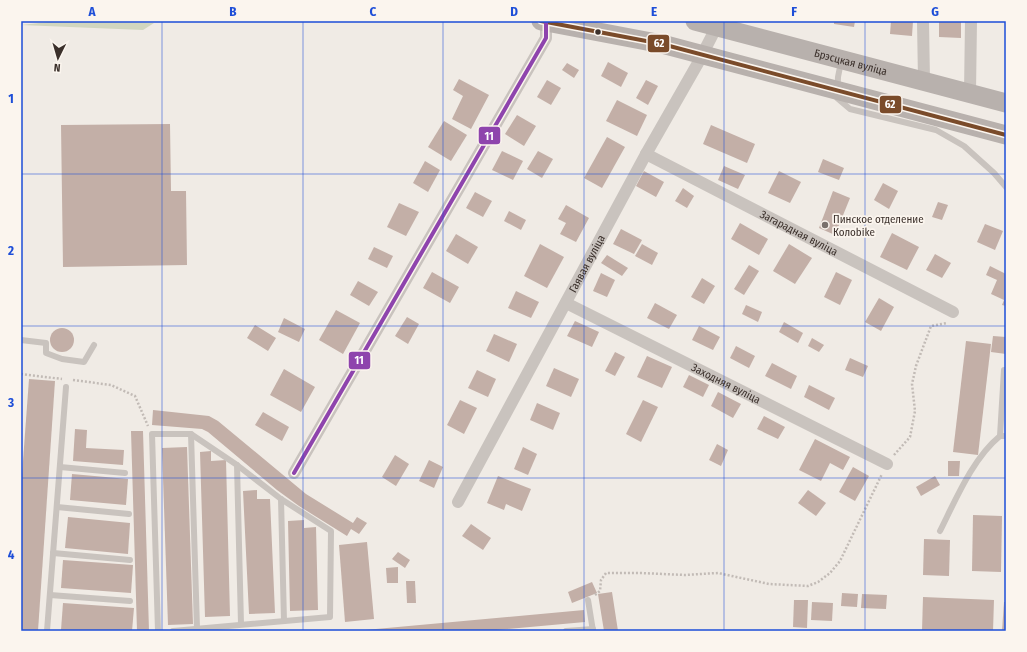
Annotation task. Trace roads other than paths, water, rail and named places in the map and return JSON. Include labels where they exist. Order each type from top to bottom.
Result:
[{"type":"main road","points":[[545,21],[662,44],[1006,135]]},
{"type":"main road","name":"Брэсцкая вуліца","points":[[695,21],[718,24],[1006,103]]},
{"type":"street","points":[[294,473],[546,38],[545,21]]},
{"type":"street","points":[[923,21],[924,81]]},
{"type":"street","points":[[970,92],[971,21]]},
{"type":"street","name":"Гаявая вуліца","points":[[458,502],[718,24]]},
{"type":"street","name":"Загарадная вуліца","points":[[646,154],[953,312]]},
{"type":"street","name":"Заходняя вуліца","points":[[566,303],[887,464]]},
{"type":"lane","points":[[842,59],[838,77],[837,98],[850,109],[936,130],[964,146],[994,173],[1006,187]]},
{"type":"lane","points":[[21,340],[46,343],[46,353],[84,362],[94,345]]},
{"type":"lane","points":[[940,531],[960,490],[975,467],[991,443],[1003,436],[1004,370],[1006,370]]},
{"type":"lane","points":[[47,631],[66,387]]},
{"type":"lane","points":[[158,631],[152,434],[181,433],[191,434],[237,465],[281,499],[331,531],[330,617],[173,631]]},
{"type":"lane","points":[[191,434],[197,628]]},
{"type":"lane","points":[[237,465],[241,624]]},
{"type":"lane","points":[[60,467],[125,473]]},
{"type":"lane","points":[[281,499],[284,621]]},
{"type":"lane","points":[[57,507],[128,514]]},
{"type":"lane","points":[[53,553],[130,560]]},
{"type":"lane","points":[[50,595],[130,601]]},
{"type":"lane","points":[[566,631],[593,630],[588,600]]},
{"type":"place","name":"Пинское отделение Колоbike","points":[[825,225]]}]
